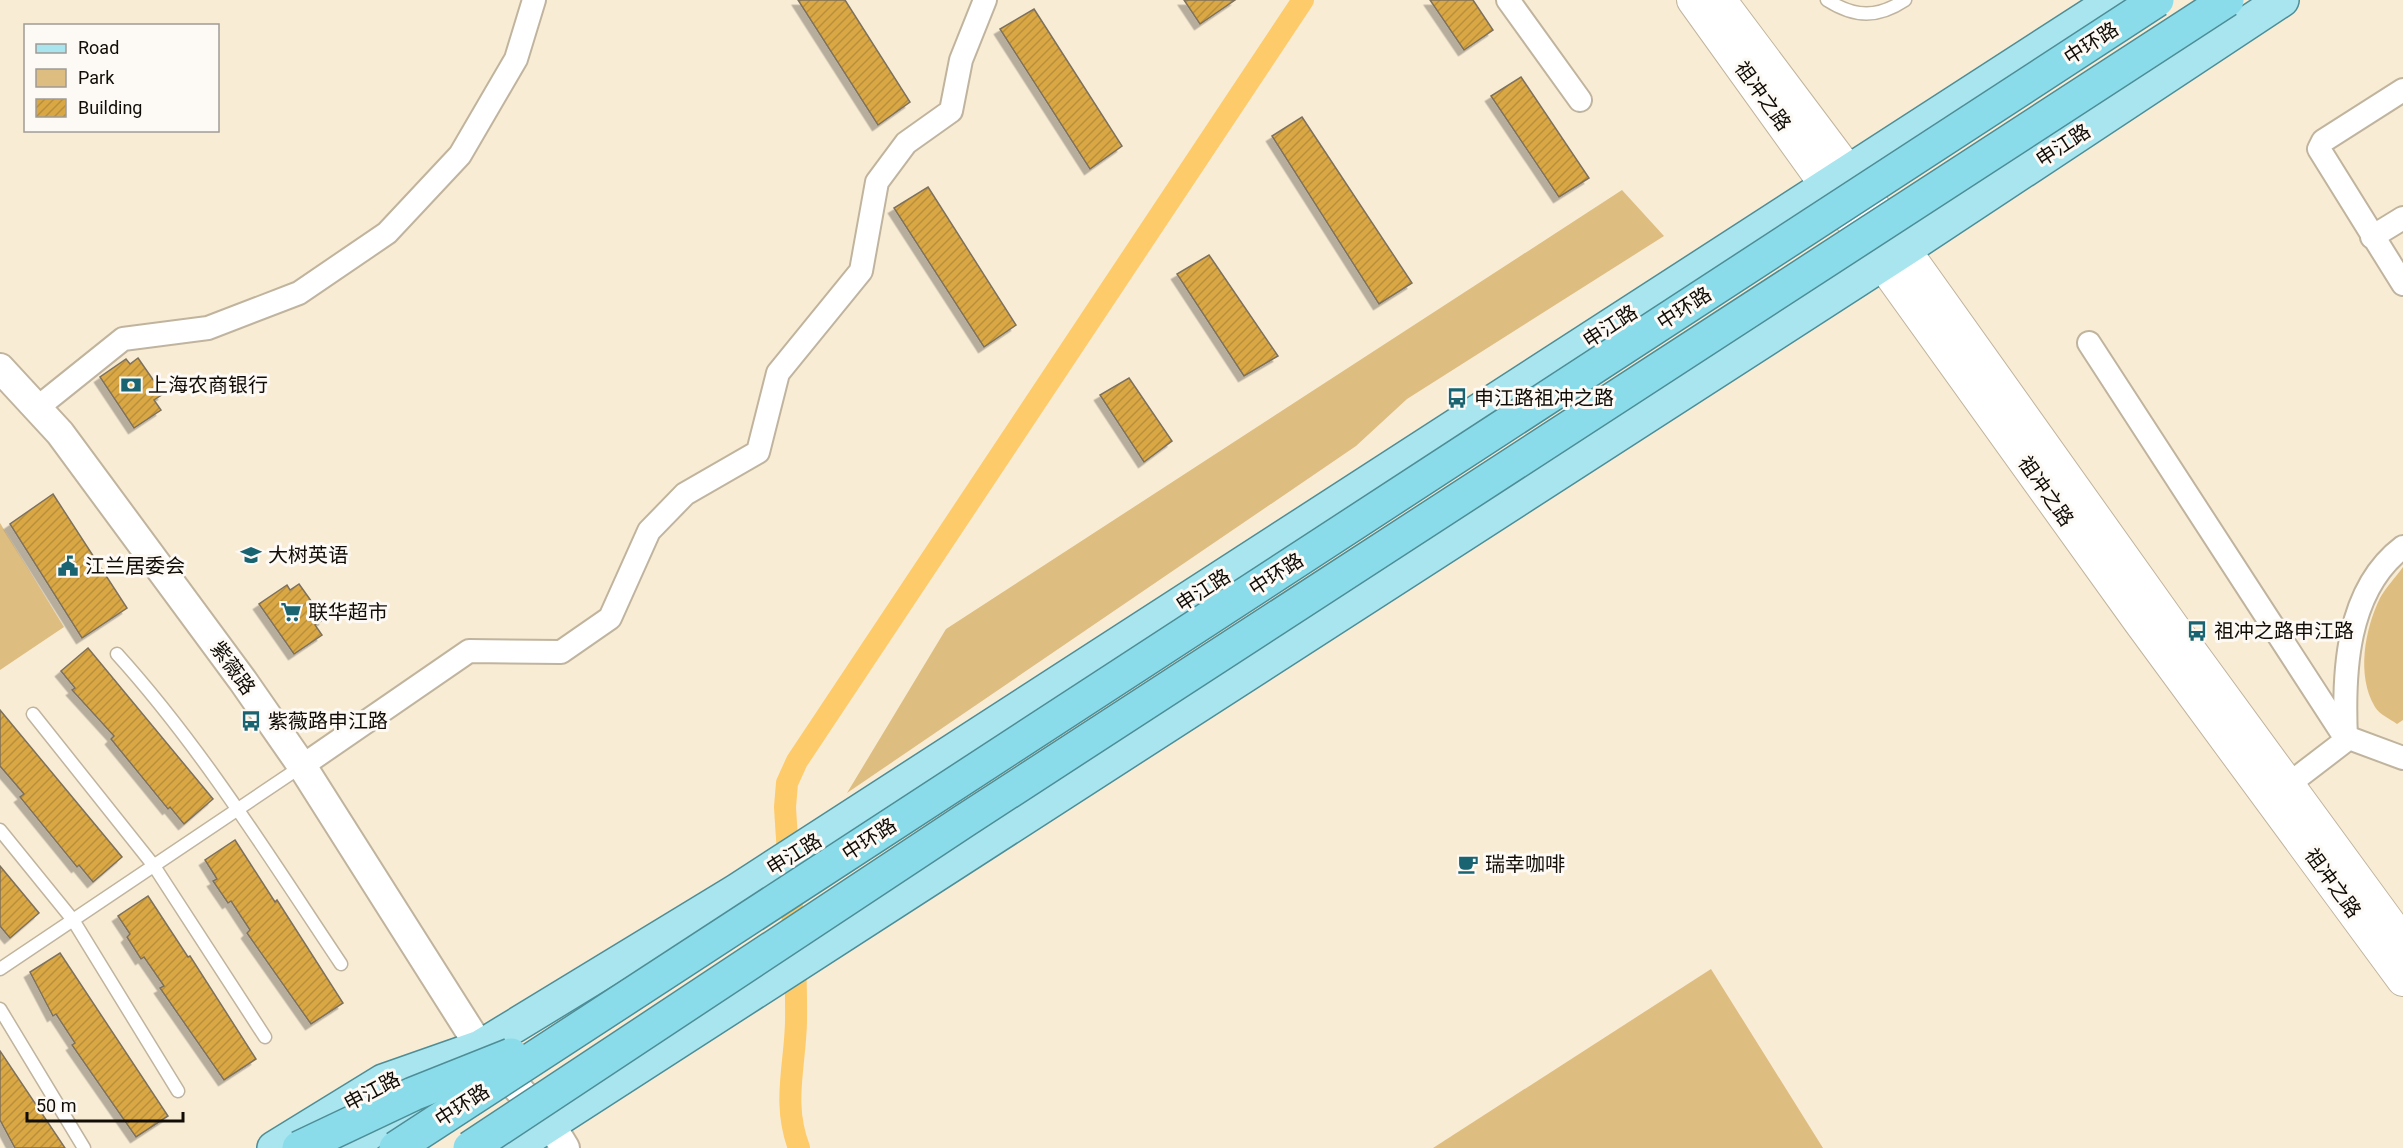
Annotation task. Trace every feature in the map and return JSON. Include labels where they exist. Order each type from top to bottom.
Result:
[{"type":"highway","name":"中环路","points":[[396,1148],[2157,0]]},
{"type":"highway","name":"中环路","points":[[470,1148],[955,827],[2227,0]]},
{"type":"highway","points":[[299,1148],[413,1094],[577,1029]]},
{"type":"main road","name":"祖冲之路","points":[[1693,0],[1838,179]]},
{"type":"main road","name":"祖冲之路","points":[[1720,0],[1838,179],[2181,638],[2403,942]]},
{"type":"main road","name":"申江路","points":[[274,1148],[383,1082],[480,1047],[736,891],[2114,0]]},
{"type":"main road","name":"申江路","points":[[513,1148],[552,1140],[741,1000],[1894,256],[2282,0]]},
{"type":"main road","name":"祖冲之路","points":[[1894,256],[2139,621],[2403,980]]},
{"type":"main road","points":[[349,1148],[384,1125],[480,1047]]},
{"type":"street","points":[[37,408],[123,339],[208,328],[299,292],[387,233],[460,155],[516,59],[534,0]]},
{"type":"street","points":[[302,766],[469,651],[561,652],[610,618],[649,531],[685,494],[758,452],[778,373],[861,271],[877,182],[906,143],[951,111],[961,60],[985,0]]},
{"type":"street","points":[[1508,0],[1580,100]]},
{"type":"street","points":[[2403,90],[2323,141],[2319,148],[2403,284]]},
{"type":"street","points":[[2372,237],[2403,218]]},
{"type":"street","points":[[2089,343],[2346,739]]},
{"type":"street","name":"紫薇路","points":[[0,368],[37,408],[108,496],[302,766],[480,1047],[552,1140]]},
{"type":"street","points":[[2346,739],[2344,702],[2353,626],[2374,579],[2388,558],[2403,547]]},
{"type":"street","points":[[2289,784],[2349,738],[2403,758]]},
{"type":"lane","points":[[1827,0],[1843,10],[1860,15],[1884,12],[1905,0]]},
{"type":"lane","points":[[117,654],[151,692],[238,810],[341,964]]},
{"type":"lane","points":[[33,714],[154,866],[265,1037]]},
{"type":"lane","points":[[0,969],[302,766]]},
{"type":"lane","points":[[0,830],[73,920],[178,1091]]},
{"type":"lane","points":[[0,1009],[84,1148]]},
{"type":"green space","points":[[1622,190],[1664,236],[1407,399],[1356,446],[847,793],[946,629]]},
{"type":"green space","points":[[0,523],[64,627],[0,670]]},
{"type":"green space","points":[[2403,567],[2403,720],[2397,724],[2375,707],[2369,694],[2364,667],[2367,638],[2375,610],[2385,590]]},
{"type":"green space","points":[[1711,969],[1823,1148],[1433,1148]]},
{"type":"building","points":[[798,0],[845,0],[910,102],[878,125]]},
{"type":"building","points":[[1184,0],[1235,0],[1200,24]]},
{"type":"building","points":[[1430,0],[1473,0],[1493,30],[1464,50]]},
{"type":"building","points":[[1034,9],[1122,146],[1090,169],[1000,29]]},
{"type":"building","points":[[1521,77],[1589,178],[1559,197],[1491,96]]},
{"type":"building","points":[[1302,117],[1412,283],[1379,304],[1272,136]]},
{"type":"building","points":[[928,187],[1016,325],[984,347],[894,208]]},
{"type":"building","points":[[1209,255],[1278,356],[1244,376],[1177,274]]},
{"type":"building","name":"上海农商银行","points":[[138,358],[163,394],[154,400],[161,410],[134,428],[100,377],[126,359],[130,364]]},
{"type":"building","points":[[1129,378],[1172,441],[1144,462],[1100,395]]},
{"type":"building","name":"江兰居委会","points":[[53,494],[127,608],[82,638],[10,524]]},
{"type":"building","name":"联华超市","points":[[299,584],[324,619],[315,625],[322,635],[294,654],[259,604],[287,585],[290,590]]},
{"type":"building","points":[[88,648],[213,799],[184,824],[170,807],[168,809],[111,739],[114,736],[72,690],[75,688],[61,671]]},
{"type":"building","points":[[0,710],[122,857],[93,882],[79,865],[77,867],[20,797],[24,794],[0,766]]},
{"type":"building","points":[[235,840],[275,902],[277,900],[343,1003],[311,1024],[247,933],[250,930],[231,901],[228,903],[213,881],[217,879],[205,860]]},
{"type":"building","points":[[0,866],[39,913],[10,938],[0,926]]},
{"type":"building","points":[[148,896],[188,957],[190,956],[256,1059],[224,1080],[160,988],[164,986],[144,957],[141,959],[127,937],[130,934],[118,916]]},
{"type":"building","points":[[60,953],[168,1116],[136,1137],[72,1045],[75,1043],[56,1014],[53,1016],[30,972]]},
{"type":"building","points":[[0,1051],[65,1148],[15,1148],[0,1120]]},
{"type":"waterway","points":[[799,1148],[794,1132],[790,1100],[796,995],[785,807],[787,783],[797,761],[1303,0]]},
{"type":"place","name":"上海农商银行","points":[[131,385]]},
{"type":"place","name":"申江路祖冲之路","points":[[1457,398]]},
{"type":"place","name":"大树英语","points":[[251,555]]},
{"type":"place","name":"江兰居委会","points":[[68,566]]},
{"type":"place","name":"联华超市","points":[[291,612]]},
{"type":"place","name":"祖冲之路申江路","points":[[2197,631]]},
{"type":"place","name":"紫薇路申江路","points":[[251,721]]},
{"type":"place","name":"瑞幸咖啡","points":[[1468,864]]}]
